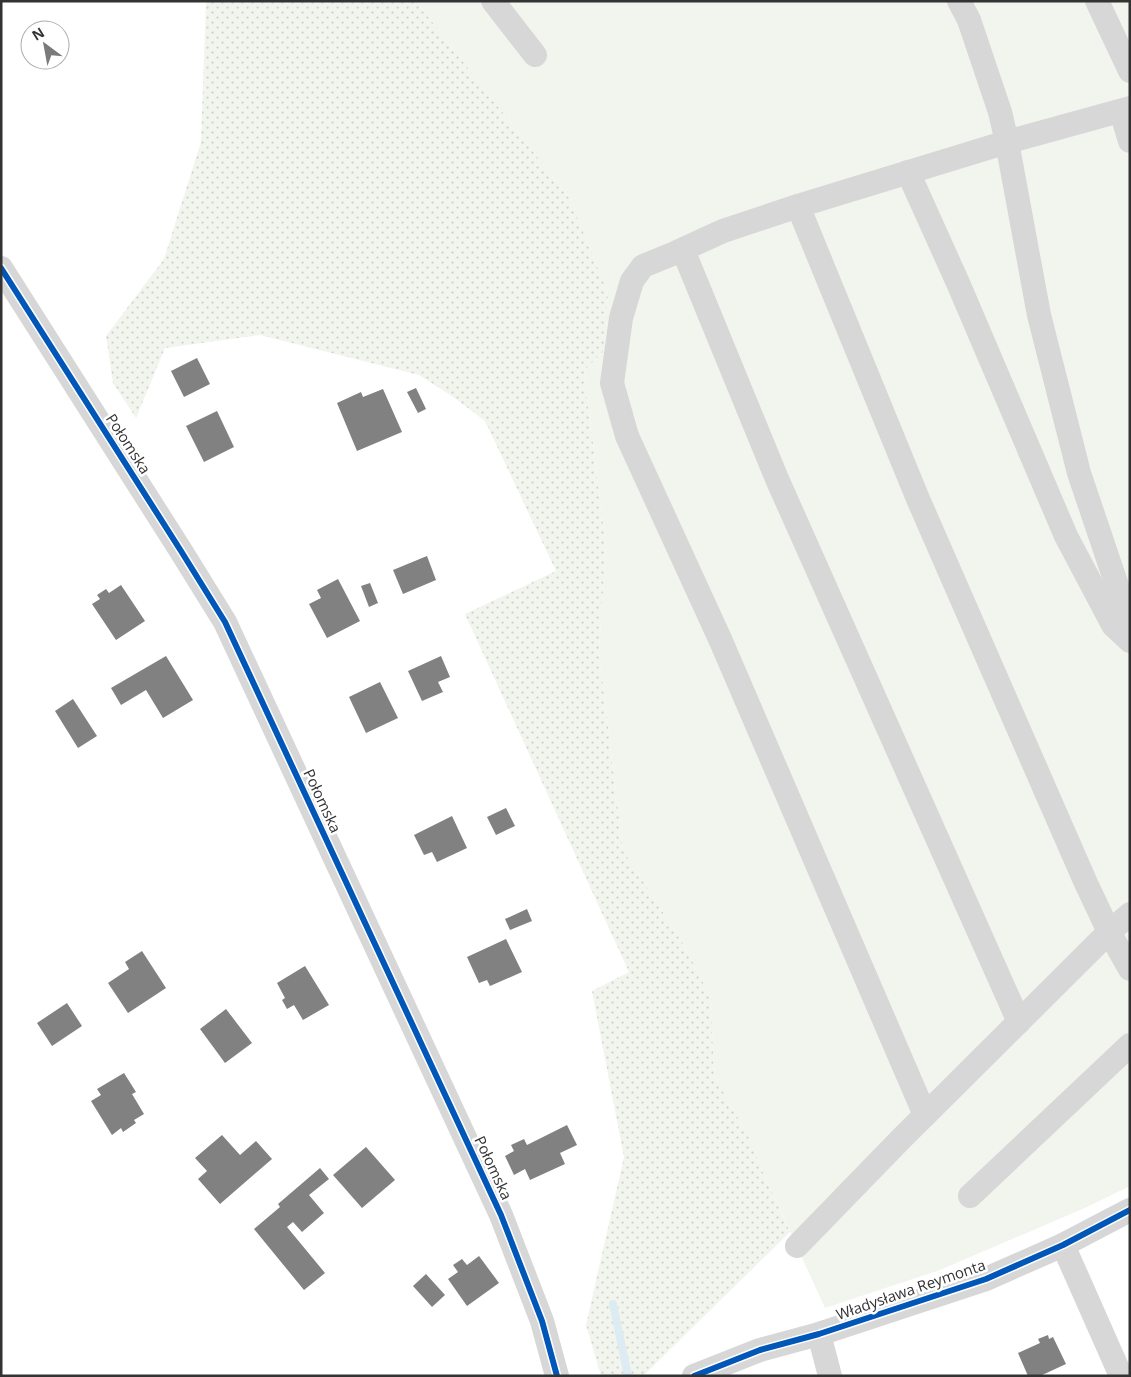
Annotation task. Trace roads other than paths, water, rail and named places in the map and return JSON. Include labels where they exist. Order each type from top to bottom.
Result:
[{"type":"street","points":[[493,1],[535,56]]},
{"type":"street","points":[[959,1],[969,20],[1000,112],[1039,315],[1079,473],[1130,624]]},
{"type":"street","points":[[1097,1],[1130,71]]},
{"type":"street","points":[[925,1115],[720,639],[627,436],[612,383],[621,318],[632,281],[643,266],[723,231],[1007,142],[1126,110],[1130,141]]},
{"type":"street","points":[[908,172],[958,283],[1066,536],[1113,625],[1130,641]]},
{"type":"street","points":[[798,206],[918,499],[1109,932],[1130,969]]},
{"type":"street","points":[[683,250],[777,478],[1019,1022]]},
{"type":"street","name":"Połomska","points":[[2,270],[225,622],[501,1216],[542,1321],[557,1376]]},
{"type":"street","points":[[797,1246],[925,1115],[1109,932],[1130,914]]},
{"type":"street","points":[[970,1196],[1130,1045]]},
{"type":"street","name":"Władysława Reymonta","points":[[694,1376],[760,1350],[819,1334],[986,1279],[1063,1245],[1130,1210]]},
{"type":"street","points":[[1063,1245],[1121,1376]]},
{"type":"street","points":[[819,1334],[830,1376]]},
{"type":"waterway","points":[[613,1304],[628,1376]]}]
